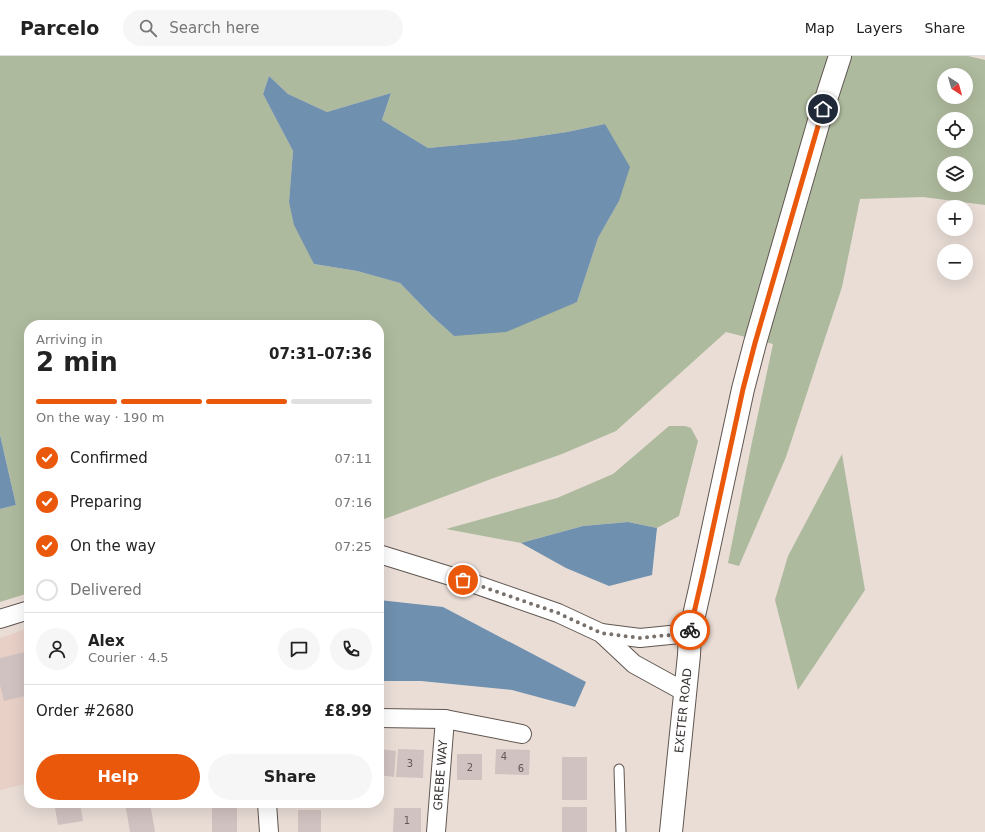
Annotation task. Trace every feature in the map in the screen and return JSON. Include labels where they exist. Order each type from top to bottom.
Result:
[{"type":"street","name":"EXETER ROAD","points":[[671,832],[690,633],[743,389],[819,121],[837,65]]},
{"type":"street","points":[[384,556],[463,580],[558,613],[601,633],[640,638],[690,633]]},
{"type":"street","points":[[0,619],[24,612]]},
{"type":"street","points":[[601,633],[634,664],[685,692]]},
{"type":"street","points":[[384,718],[445,719],[522,734]]},
{"type":"street","name":"GREBE WAY","points":[[436,832],[445,719]]},
{"type":"street","points":[[267,808],[269,832]]},
{"type":"lane","points":[[619,769],[621,832]]},
{"type":"shaded area","points":[[24,630],[24,784],[0,790],[0,638]]},
{"type":"green space","points":[[0,56],[968,56],[985,60],[985,205],[973,203],[973,200],[946,200],[923,197],[860,199],[842,287],[786,457],[739,566],[728,563],[773,344],[726,332],[616,431],[562,454],[384,519],[384,320],[24,320],[24,595],[0,602],[0,509],[16,505],[0,435]],"holes":[[[269,76],[288,94],[327,112],[391,93],[382,120],[428,148],[513,140],[567,132],[605,124],[619,201],[598,238],[577,302],[454,336],[400,283],[357,271],[314,264],[289,202],[293,151],[263,94]]]},
{"type":"green space","points":[[669,426],[685,426],[691,428],[698,441],[679,516],[657,528],[628,522],[583,526],[521,543],[446,529],[557,498],[613,474]]},
{"type":"green space","points":[[842,454],[865,590],[798,690],[775,600],[788,556]]},
{"type":"water","points":[[269,76],[288,94],[327,112],[391,93],[382,120],[428,148],[513,140],[567,132],[605,124],[630,167],[619,201],[598,238],[577,302],[506,332],[454,336],[400,283],[357,271],[314,264],[294,225],[289,202],[293,151],[263,94]]},
{"type":"water","points":[[0,435],[16,505],[0,509]]},
{"type":"water","points":[[628,522],[657,528],[652,575],[609,586],[566,568],[521,543],[583,526]]},
{"type":"water","points":[[384,601],[443,607],[586,682],[575,707],[512,690],[421,681],[384,681]]},
{"type":"building","points":[[24,652],[24,696],[4,701],[0,685],[0,658]]},
{"type":"building","points":[[398,749],[424,750],[423,778],[396,777]]},
{"type":"building","points":[[496,749],[530,750],[529,775],[495,774]]},
{"type":"building","points":[[384,750],[396,751],[394,777],[384,776]]},
{"type":"building","points":[[457,754],[482,754],[482,780],[457,780]]},
{"type":"building","points":[[562,757],[587,757],[587,800],[562,800]]},
{"type":"building","points":[[562,807],[587,807],[587,832],[562,832]]},
{"type":"building","points":[[55,808],[81,808],[83,821],[58,825]]},
{"type":"building","points":[[126,808],[151,808],[155,832],[130,832]]},
{"type":"building","points":[[212,808],[237,808],[237,832],[212,832]]},
{"type":"building","points":[[394,808],[421,808],[421,832],[393,832]]},
{"type":"building","points":[[298,810],[321,810],[321,832],[298,832]]},
{"type":"way so far","points":[[463,580],[558,613],[601,633],[640,638],[690,633],[690,630]]},
{"type":"route","points":[[690,630],[743,389],[823,109]]}]
